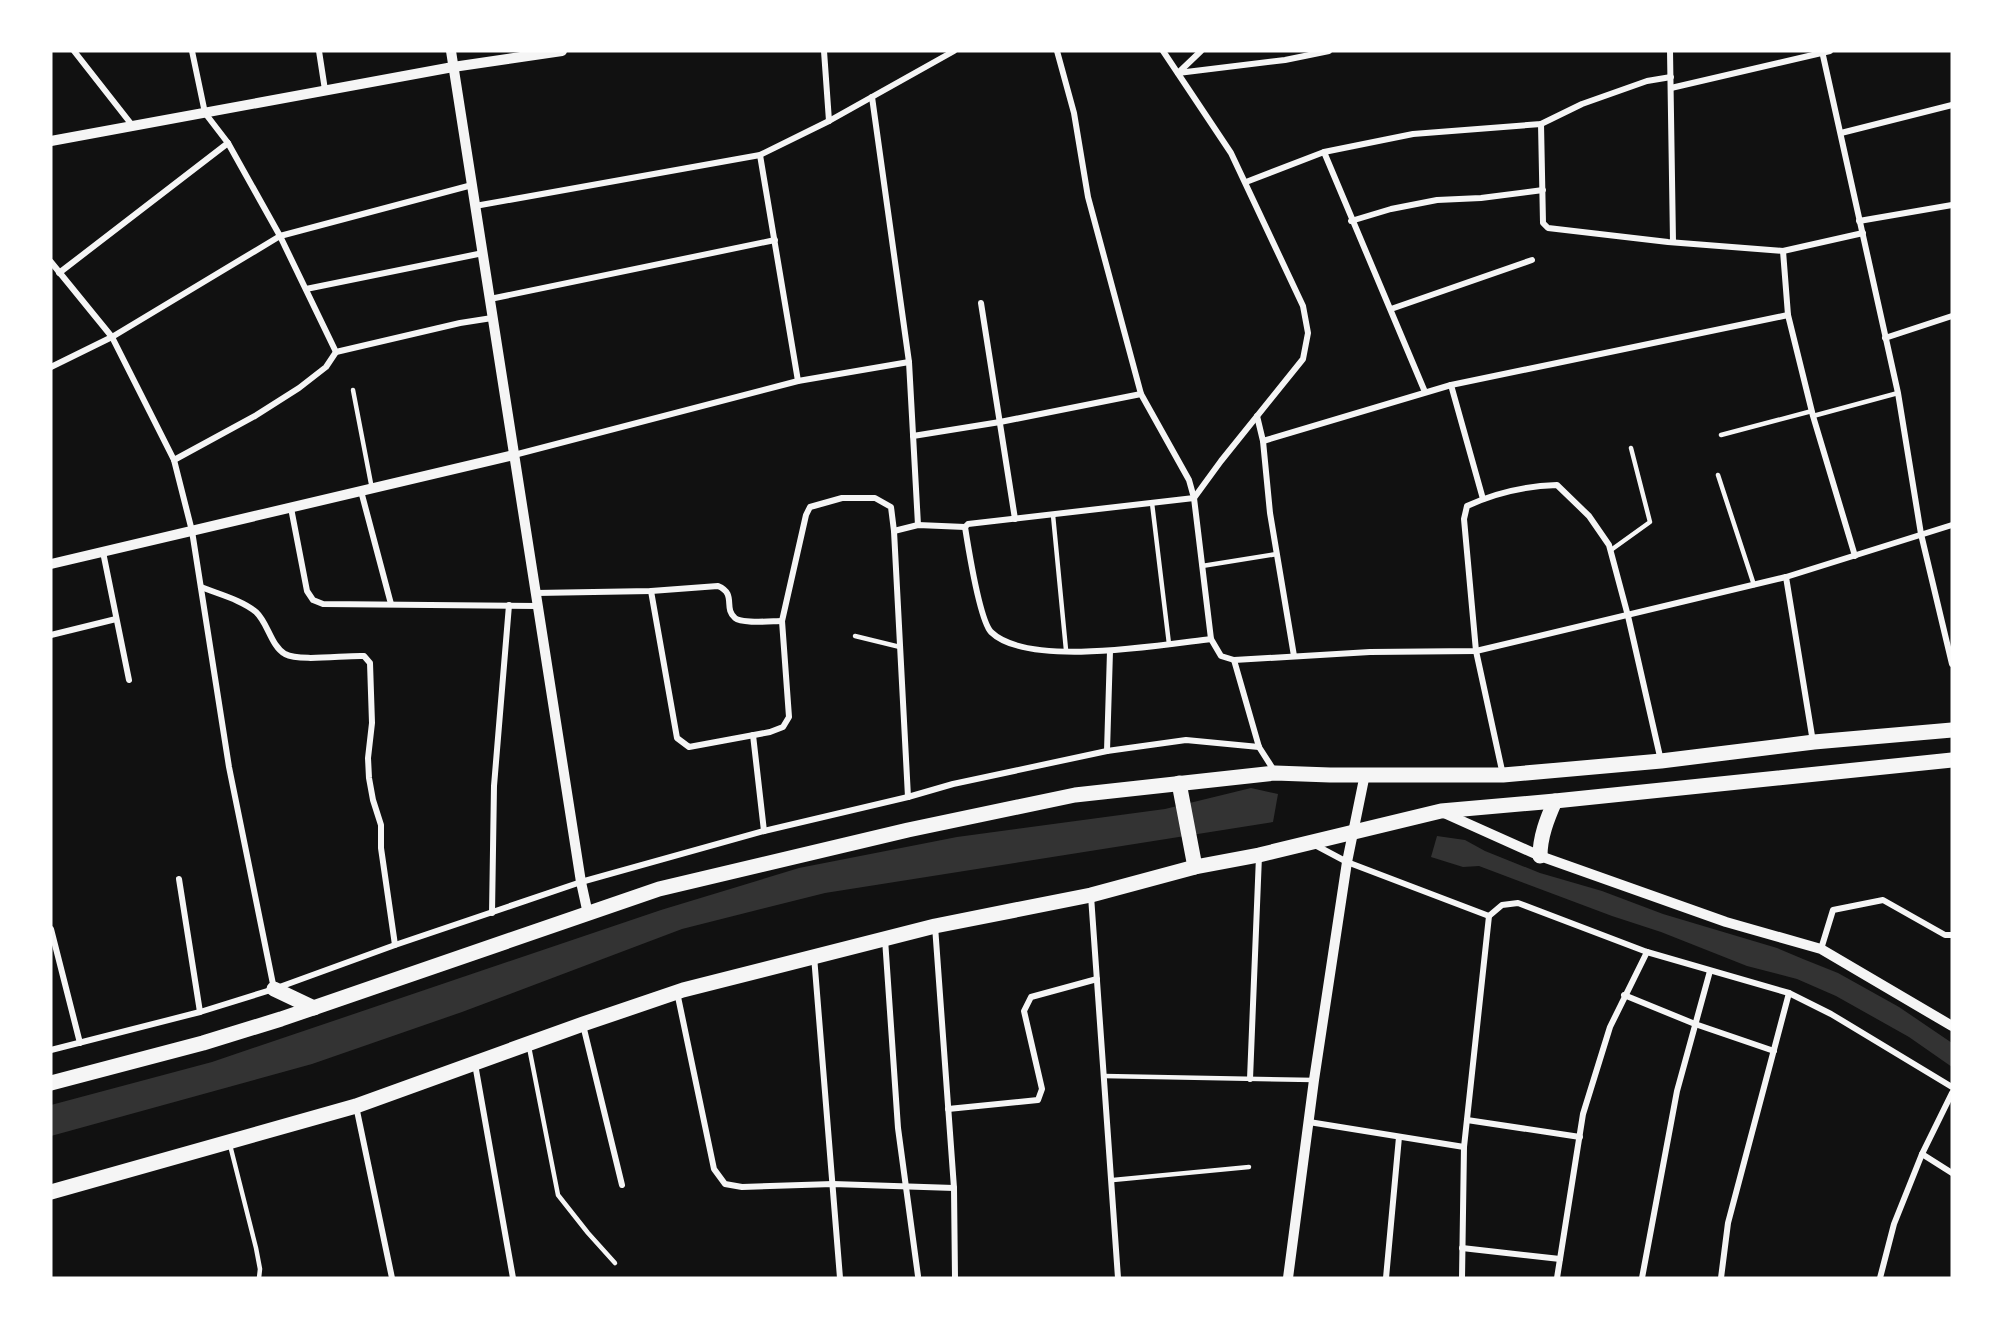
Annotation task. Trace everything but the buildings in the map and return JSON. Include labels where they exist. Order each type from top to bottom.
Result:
[{"type":"main road","points":[[51,1083],[203,1043],[314,1008],[659,889],[908,830],[1075,795],[1181,790],[1275,773],[1503,775],[1661,761],[1814,742],[1952,730]]},
{"type":"main road","points":[[51,1192],[356,1106],[677,992],[814,955],[935,926],[1091,895],[1194,867],[1259,855],[1440,811],[1952,760]]},
{"type":"main road","points":[[1181,790],[1194,867]]},
{"type":"main road","points":[[1540,856],[1540,843],[1556,801]]},
{"type":"main road","points":[[274,989],[314,1008]]},
{"type":"street","points":[[74,51],[132,125]]},
{"type":"street","points":[[192,51],[205,112],[228,143],[280,236],[336,352]]},
{"type":"street","points":[[319,51],[325,90]]},
{"type":"street","points":[[451,51],[537,606],[588,914]]},
{"type":"street","points":[[51,141],[453,67],[541,52],[562,51]]},
{"type":"street","points":[[824,51],[829,121]]},
{"type":"street","points":[[475,206],[760,155],[829,121],[954,51]]},
{"type":"street","points":[[1057,51],[1074,113],[1088,197],[1141,394],[1189,480],[1194,498],[1210,639],[1221,657],[1234,660],[1370,652],[1476,651],[1786,577],[1952,525]]},
{"type":"street","points":[[894,531],[918,525],[965,526],[1194,498],[1303,359],[1308,333],[1303,306],[1231,153],[1163,51]]},
{"type":"street","points":[[1178,73],[1201,51]]},
{"type":"street","points":[[1178,73],[1285,60],[1329,51]]},
{"type":"street","points":[[1670,51],[1673,242]]},
{"type":"street","points":[[1671,88],[1830,51]]},
{"type":"street","points":[[1822,52],[1898,393],[1921,534],[1952,664]]},
{"type":"street","points":[[1246,182],[1324,152],[1413,134],[1541,124],[1593,100],[1647,81],[1671,77]]},
{"type":"street","points":[[872,97],[909,362],[918,525]]},
{"type":"street","points":[[1841,133],[1952,105]]},
{"type":"street","points":[[1541,124],[1543,223],[1548,228],[1783,251],[1863,233]]},
{"type":"street","points":[[59,273],[228,143]]},
{"type":"street","points":[[1324,152],[1351,221],[1425,392]]},
{"type":"street","points":[[760,155],[798,381]]},
{"type":"street","points":[[51,368],[112,337],[280,236],[472,185]]},
{"type":"street","points":[[1351,221],[1391,209],[1437,200],[1481,198],[1543,190]]},
{"type":"street","points":[[1859,221],[1952,205]]},
{"type":"street","points":[[490,299],[774,240]]},
{"type":"street","points":[[1783,251],[1788,315],[1812,414],[1855,556]]},
{"type":"street","points":[[306,289],[483,253]]},
{"type":"street","points":[[1391,309],[1532,260]]},
{"type":"street","points":[[51,262],[112,337],[174,460],[192,531],[229,767],[274,989]]},
{"type":"street","points":[[981,303],[1015,519]]},
{"type":"street","points":[[1263,441],[1451,385],[1788,315]]},
{"type":"street","points":[[1885,338],[1952,316]]},
{"type":"street","points":[[174,460],[255,416],[299,388],[326,367],[336,352],[460,323],[492,318]]},
{"type":"street","points":[[51,564],[514,455],[798,381],[909,362]]},
{"type":"street","points":[[1451,385],[1483,499]]},
{"type":"street","points":[[913,436],[1000,422],[1141,394]]},
{"type":"street","points":[[1257,416],[1263,441],[1270,513],[1294,656]]},
{"type":"street","points":[[1503,775],[1476,651],[1464,519],[1467,507],[1483,499],[1535,486],[1557,485],[1589,516],[1609,545],[1628,616],[1661,761]]},
{"type":"street","points":[[367,490],[391,604]]},
{"type":"street","points":[[651,591],[677,738],[689,747],[770,732],[783,727],[789,717],[782,621],[806,515],[810,507],[842,498],[875,498],[891,507],[908,797]]},
{"type":"street","points":[[291,508],[307,591],[313,600],[323,604],[537,606]]},
{"type":"street","points":[[965,526],[974,582],[990,631],[1008,644],[1032,650],[1110,651],[1210,639]]},
{"type":"street","points":[[103,552],[129,680]]},
{"type":"street","points":[[1786,577],[1814,742]]},
{"type":"street","points":[[536,593],[651,591],[718,586],[729,594],[731,612],[735,618],[742,621],[782,621]]},
{"type":"street","points":[[201,587],[255,611],[265,622],[279,648],[285,654],[296,658],[364,656],[370,663],[372,723],[368,758],[373,800],[381,825],[381,848],[395,945]]},
{"type":"street","points":[[492,912],[494,786],[509,605]]},
{"type":"street","points":[[51,635],[116,619]]},
{"type":"street","points":[[1107,751],[1110,651]]},
{"type":"street","points":[[1234,660],[1259,747],[1275,773]]},
{"type":"street","points":[[753,735],[764,831]]},
{"type":"street","points":[[51,1050],[200,1012],[274,989],[581,882],[764,831],[953,784],[1107,751],[1186,741],[1259,747]]},
{"type":"street","points":[[1288,1278],[1314,1080],[1347,862],[1365,774]]},
{"type":"street","points":[[1440,811],[1540,856],[1726,922],[1821,949],[1952,1026]]},
{"type":"street","points":[[1308,842],[1347,862],[1489,916]]},
{"type":"street","points":[[1250,1079],[1259,855]]},
{"type":"street","points":[[179,879],[200,1012]]},
{"type":"street","points":[[1091,895],[1113,1180],[1118,1278]]},
{"type":"street","points":[[1821,949],[1833,910],[1883,900],[1945,935],[1952,935]]},
{"type":"street","points":[[1462,1278],[1464,1147],[1489,916],[1502,905],[1518,903],[1647,952],[1789,993],[1831,1014],[1952,1087]]},
{"type":"street","points":[[935,926],[954,1188],[955,1278]]},
{"type":"street","points":[[51,929],[80,1042]]},
{"type":"street","points":[[885,938],[896,1108],[918,1276]]},
{"type":"street","points":[[1557,1278],[1583,1114],[1610,1027],[1647,952]]},
{"type":"street","points":[[814,955],[840,1278]]},
{"type":"street","points":[[1642,1278],[1677,1090],[1710,971]]},
{"type":"street","points":[[948,1109],[1038,1100],[1042,1089],[1024,1011],[1031,997],[1097,979]]},
{"type":"street","points":[[677,992],[714,1169],[725,1184],[742,1187],[833,1184],[954,1188]]},
{"type":"street","points":[[1721,1278],[1728,1224],[1789,993]]},
{"type":"street","points":[[1624,995],[1695,1024],[1774,1051]]},
{"type":"street","points":[[583,1024],[622,1185]]},
{"type":"street","points":[[475,1064],[513,1278]]},
{"type":"street","points":[[1880,1278],[1894,1224],[1922,1154],[1952,1093]]},
{"type":"street","points":[[356,1106],[392,1278]]},
{"type":"street","points":[[1467,1120],[1580,1137]]},
{"type":"street","points":[[1310,1122],[1464,1147]]},
{"type":"street","points":[[1386,1278],[1399,1137]]},
{"type":"street","points":[[1922,1154],[1952,1173]]},
{"type":"street","points":[[1462,1248],[1560,1259]]},
{"type":"lane","points":[[353,390],[367,490]]},
{"type":"lane","points":[[1721,435],[1898,393]]},
{"type":"lane","points":[[1611,550],[1650,522],[1631,448]]},
{"type":"lane","points":[[1719,475],[1754,585]]},
{"type":"lane","points":[[1152,503],[1169,644]]},
{"type":"lane","points":[[1053,514],[1066,650]]},
{"type":"lane","points":[[1202,566],[1277,554]]},
{"type":"lane","points":[[855,636],[900,647]]},
{"type":"lane","points":[[529,1045],[558,1195],[615,1263]]},
{"type":"lane","points":[[1104,1076],[1314,1080]]},
{"type":"lane","points":[[230,1142],[256,1248],[260,1269],[259,1278]]},
{"type":"lane","points":[[1113,1180],[1249,1167]]},
{"type":"shaded area","points":[[1251,788],[1278,794],[1273,822],[825,893],[682,929],[462,1012],[312,1064],[51,1136],[51,1105],[212,1062],[661,910],[799,868],[957,837],[1165,809]]},
{"type":"shaded area","points":[[1437,836],[1465,840],[1485,851],[1540,873],[1602,891],[1663,914],[1777,948],[1838,973],[1899,1007],[1952,1043],[1952,1067],[1909,1037],[1836,996],[1797,979],[1747,966],[1479,866],[1463,867],[1431,857]]}]
